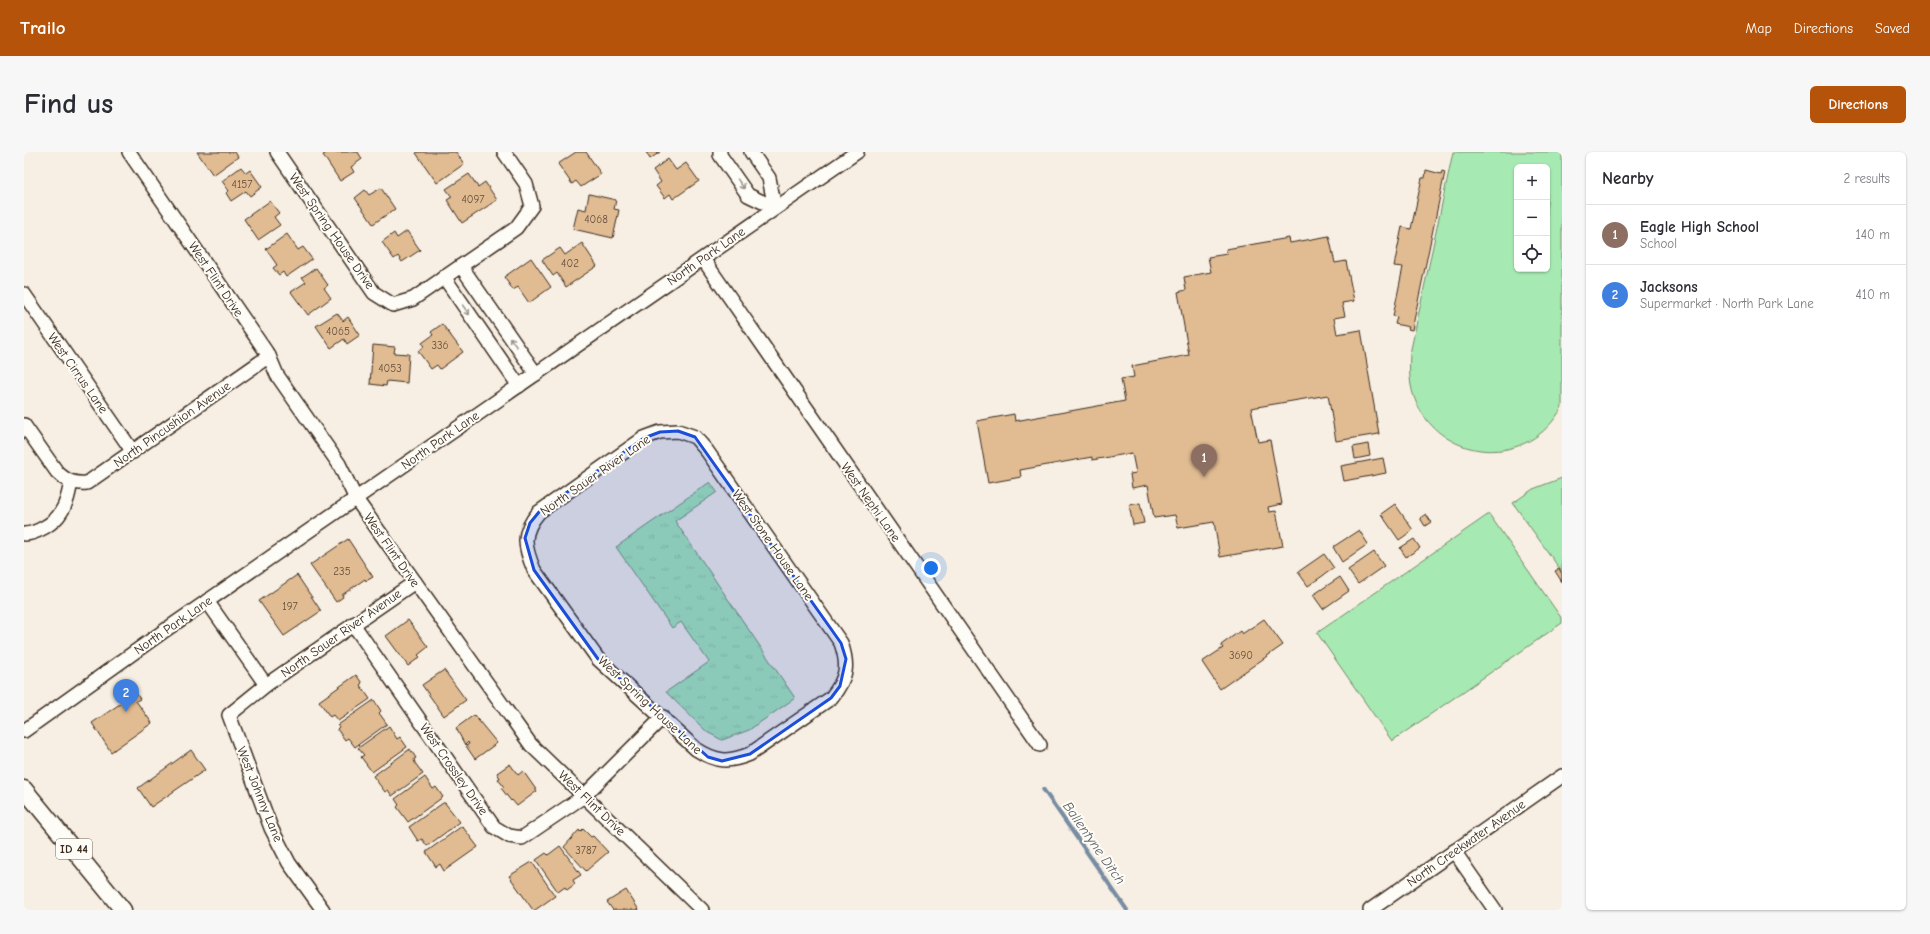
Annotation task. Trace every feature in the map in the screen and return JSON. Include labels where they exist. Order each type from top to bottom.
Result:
[{"type":"main road","name":"ID 44","points":[[24,789],[123,910]]},
{"type":"street","name":"West Flint Drive","points":[[129,152],[269,356],[277,375],[339,464],[356,499],[531,745],[702,910]]},
{"type":"street","name":"West Spring House Drive","points":[[277,152],[374,293],[393,305],[413,299],[444,278]]},
{"type":"street","points":[[504,152],[526,184],[532,206],[516,228],[444,278],[519,386]]},
{"type":"street","points":[[720,152],[748,195],[775,208]]},
{"type":"street","points":[[751,152],[769,178],[775,208]]},
{"type":"street","name":"North Park Lane","points":[[24,731],[207,601],[857,152]]},
{"type":"street","name":"West Nephi Lane","points":[[703,258],[1040,745]]},
{"type":"street","points":[[461,266],[536,374]]},
{"type":"street","name":"West Cirrus Lane","points":[[24,294],[133,452]]},
{"type":"street","name":"North Pincushion Avenue","points":[[71,482],[87,483],[269,356]]},
{"type":"street","points":[[24,425],[57,472],[64,479],[71,482],[64,507],[58,516],[37,531],[24,534]]},
{"type":"street","name":"North Sauer River Lane","points":[[525,538],[530,523],[539,512],[644,438],[660,432],[678,431]]},
{"type":"street","name":"West Stone House Lane","points":[[678,431],[695,438],[707,451],[841,643],[846,659],[845,673],[840,686],[831,698],[750,754],[738,759],[722,761]]},
{"type":"street","name":"West Spring House Lane","points":[[525,538],[528,555],[534,570],[598,659],[663,717],[696,749],[708,757],[722,761]]},
{"type":"street","name":"North Sauer River Avenue","points":[[266,685],[415,582]]},
{"type":"street","points":[[207,601],[266,685]]},
{"type":"street","name":"West Crossley Drive","points":[[353,624],[494,827],[509,836],[522,838],[584,796]]},
{"type":"street","name":"West Johnny Lane","points":[[266,685],[229,715],[271,828],[289,863],[323,910]]},
{"type":"street","points":[[584,796],[663,717]]},
{"type":"street","name":"North Creekwater Avenue","points":[[1370,910],[1562,776]]},
{"type":"street","points":[[1454,851],[1495,910]]},
{"type":"highlighted area","points":[[678,431],[695,437],[841,643],[846,659],[840,686],[831,698],[750,754],[722,761],[708,757],[598,659],[534,570],[525,538],[530,523],[539,512],[644,438],[660,432]]},
{"type":"green space","points":[[1453,152],[1562,152],[1562,407],[1548,427],[1530,441],[1509,449],[1488,451],[1466,447],[1446,438],[1429,423],[1416,402],[1412,390],[1410,354]]},
{"type":"green space","points":[[1562,478],[1562,572],[1513,503],[1533,489]]},
{"type":"green space","points":[[710,482],[717,492],[675,521],[795,698],[749,730],[722,740],[707,732],[666,692],[709,662],[681,622],[672,628],[616,547]]},
{"type":"green space","points":[[1489,514],[1562,619],[1562,623],[1392,741],[1317,633]]},
{"type":"building","points":[[197,152],[235,152],[238,157],[213,175]]},
{"type":"building","points":[[328,152],[358,152],[362,159],[351,167],[354,172],[340,181],[323,155]]},
{"type":"building","points":[[456,152],[464,164],[437,183],[416,153]]},
{"type":"building","points":[[576,152],[586,152],[601,174],[581,187],[576,181],[572,184],[558,164]]},
{"type":"building","points":[[646,152],[660,152],[650,159]]},
{"type":"building","points":[[668,159],[676,170],[686,163],[699,181],[673,199],[670,194],[665,198],[656,186],[661,182],[653,170]]},
{"type":"building","points":[[241,167],[246,173],[250,170],[262,187],[250,196],[246,191],[231,201],[226,193],[229,191],[222,181]]},
{"type":"building","points":[[1426,170],[1441,174],[1442,171],[1445,172],[1412,330],[1408,329],[1409,327],[1395,324],[1397,317],[1393,316],[1403,267],[1394,266],[1402,227],[1411,229],[1422,178],[1425,178]]},
{"type":"building","points":[[469,174],[478,187],[485,182],[497,200],[462,223],[447,200],[452,197],[446,189]]},
{"type":"building","points":[[381,188],[395,209],[373,224],[355,198],[365,190],[369,195]]},
{"type":"building","points":[[589,194],[616,200],[614,209],[619,210],[613,238],[573,229],[578,208],[586,210]]},
{"type":"building","points":[[270,201],[279,213],[274,217],[280,225],[258,240],[244,219]]},
{"type":"building","points":[[407,231],[420,250],[402,262],[398,256],[394,259],[382,242],[394,233],[397,238]]},
{"type":"building","points":[[287,234],[298,250],[303,247],[312,259],[286,277],[283,272],[279,275],[273,268],[277,265],[266,249]]},
{"type":"building","points":[[1329,236],[1335,263],[1346,261],[1354,301],[1342,303],[1345,316],[1334,318],[1337,334],[1361,330],[1379,434],[1336,441],[1328,395],[1251,408],[1258,442],[1270,440],[1282,504],[1268,507],[1269,512],[1276,511],[1283,546],[1220,557],[1214,522],[1178,528],[1175,515],[1154,518],[1148,485],[1132,488],[1130,474],[1136,473],[1132,453],[1092,460],[1092,457],[1020,470],[1021,477],[988,483],[977,421],[1014,414],[1015,421],[1125,401],[1121,379],[1134,377],[1132,366],[1189,355],[1178,292],[1186,290],[1184,277],[1211,272],[1208,257],[1227,254],[1226,249],[1289,238],[1290,243]]},
{"type":"building","points":[[582,243],[597,266],[566,287],[557,273],[553,276],[542,260],[560,248],[565,255]]},
{"type":"building","points":[[531,258],[551,287],[529,303],[518,287],[513,290],[504,277]]},
{"type":"building","points":[[316,268],[328,285],[324,288],[331,298],[308,315],[291,292],[306,282],[302,277]]},
{"type":"building","points":[[337,313],[343,321],[348,317],[360,335],[347,344],[344,339],[331,348],[316,326]]},
{"type":"building","points":[[442,324],[463,352],[440,369],[437,365],[431,369],[418,351],[424,347],[422,343],[433,335],[431,332]]},
{"type":"building","points":[[373,345],[395,347],[394,353],[409,354],[407,383],[387,381],[386,386],[370,384]]},
{"type":"building","points":[[1368,444],[1370,456],[1355,459],[1353,447]]},
{"type":"building","points":[[1383,458],[1386,473],[1344,481],[1341,466]]},
{"type":"building","points":[[1140,503],[1144,523],[1133,525],[1129,505]]},
{"type":"building","points":[[1395,504],[1413,530],[1399,540],[1381,514]]},
{"type":"building","points":[[1426,514],[1431,522],[1425,526],[1420,518]]},
{"type":"building","points":[[1359,530],[1368,544],[1342,562],[1333,547]]},
{"type":"building","points":[[348,539],[373,577],[366,581],[365,579],[342,595],[343,597],[336,602],[310,565]]},
{"type":"building","points":[[1414,539],[1420,548],[1406,557],[1400,548]]},
{"type":"building","points":[[1374,552],[1384,566],[1358,584],[1348,570]]},
{"type":"building","points":[[1324,554],[1334,568],[1308,586],[1298,572]]},
{"type":"building","points":[[1559,569],[1562,574],[1562,582],[1555,571]]},
{"type":"building","points":[[297,575],[321,611],[284,636],[259,601]]},
{"type":"building","points":[[1340,577],[1349,591],[1323,609],[1313,595]]},
{"type":"building","points":[[1264,619],[1283,645],[1220,689],[1202,662],[1223,648],[1221,645],[1240,631],[1242,634]]},
{"type":"building","points":[[408,620],[428,647],[418,655],[420,657],[408,666],[386,636]]},
{"type":"building","points":[[444,670],[466,700],[444,716],[422,685]]},
{"type":"building","points":[[356,675],[362,683],[360,685],[370,699],[338,721],[333,715],[330,717],[319,701]]},
{"type":"building","points":[[136,693],[140,699],[136,701],[152,723],[111,752],[92,723]]},
{"type":"building","points":[[374,700],[381,711],[379,713],[387,724],[355,747],[348,738],[345,740],[337,729],[339,727],[338,725]]},
{"type":"building","points":[[474,715],[497,743],[475,759],[466,746],[469,744],[468,742],[465,745],[456,728]]},
{"type":"building","points":[[389,726],[397,739],[400,737],[407,747],[372,772],[361,757],[364,755],[358,748]]},
{"type":"building","points":[[410,749],[416,758],[414,759],[415,763],[423,774],[392,796],[388,790],[385,792],[373,776]]},
{"type":"building","points":[[191,750],[205,770],[151,807],[138,788]]},
{"type":"building","points":[[510,764],[518,775],[523,771],[537,791],[517,806],[501,788],[504,787],[498,779],[500,778],[497,773]]},
{"type":"building","points":[[425,777],[433,789],[436,787],[443,797],[408,822],[397,807],[399,805],[395,799]]},
{"type":"building","points":[[445,803],[460,822],[427,846],[422,839],[418,841],[409,827]]},
{"type":"building","points":[[462,826],[478,847],[444,871],[440,864],[436,867],[426,852]]},
{"type":"building","points":[[583,829],[591,837],[593,836],[608,852],[586,871],[564,847],[579,830],[580,832]]},
{"type":"building","points":[[560,846],[581,875],[573,880],[575,884],[567,890],[565,887],[558,892],[536,860],[546,853],[548,855]]},
{"type":"building","points":[[532,862],[555,896],[535,910],[533,910],[509,876]]},
{"type":"building","points":[[626,890],[639,910],[613,910],[607,902]]},
{"type":"waterway","name":"Ballentyne Ditch","points":[[1043,789],[1127,910]]},
{"type":"place","name":"Eagle High School","points":[[1204,477]]},
{"type":"place","name":"Jacksons","points":[[126,712]]}]
